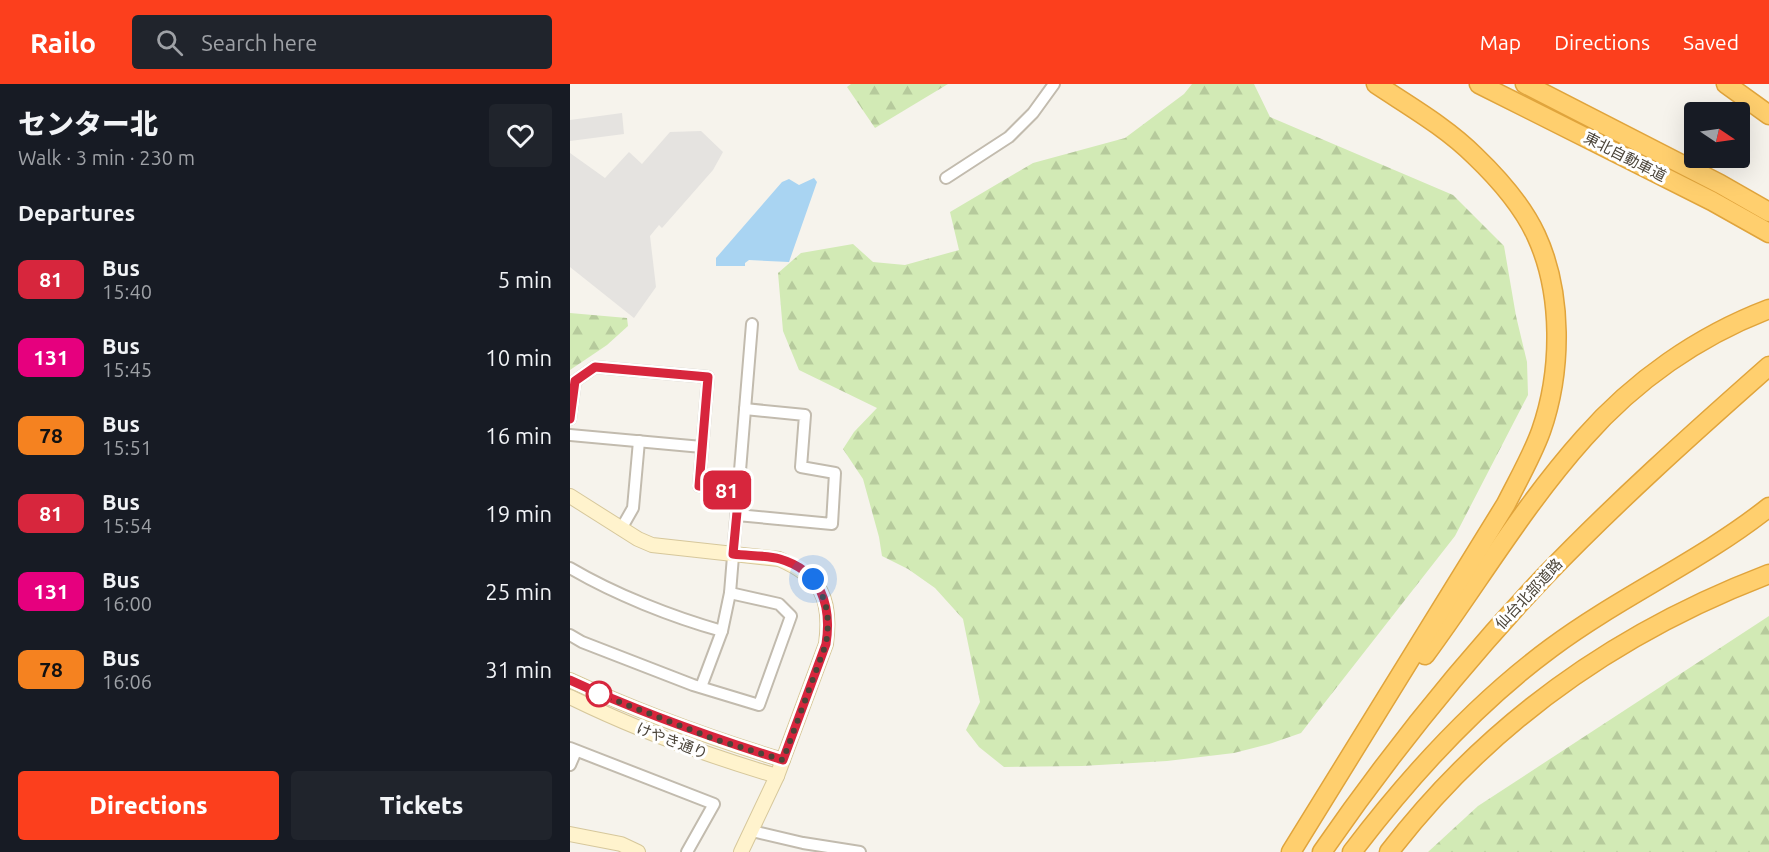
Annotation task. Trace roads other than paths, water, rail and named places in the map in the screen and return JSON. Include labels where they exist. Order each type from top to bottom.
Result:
[{"type":"highway","points":[[1291,852],[1506,504],[1526,466],[1541,429],[1549,398],[1557,336],[1556,305],[1547,268],[1537,236],[1521,208],[1474,154],[1443,129],[1376,84]]},
{"type":"highway","name":"東北自動車道","points":[[1479,84],[1712,201],[1769,233]]},
{"type":"highway","name":"東北自動車道","points":[[1525,84],[1710,178],[1769,212]]},
{"type":"highway","points":[[1726,84],[1769,116]]},
{"type":"highway","points":[[1355,751],[1551,477],[1585,437],[1621,401],[1659,369],[1722,330],[1769,309]]},
{"type":"highway","name":"仙台北部道路","points":[[1322,852],[1414,726],[1473,656],[1544,578],[1669,455],[1769,366]]},
{"type":"highway","points":[[1352,852],[1402,790],[1444,744],[1510,681],[1551,648],[1592,620],[1718,543],[1769,507]]},
{"type":"highway","points":[[1389,852],[1447,784],[1498,734],[1555,689],[1610,651],[1664,620],[1725,591],[1769,574]]},
{"type":"street","points":[[946,178],[1009,136],[1033,112],[1054,84]]},
{"type":"street","points":[[701,687],[722,631],[730,593],[752,324]]},
{"type":"street","points":[[570,419],[575,381],[595,367],[708,377],[699,486],[739,491]]},
{"type":"street","points":[[737,515],[832,524],[835,473],[801,467],[805,415],[745,410]]},
{"type":"street","points":[[570,435],[702,447]]},
{"type":"street","points":[[621,529],[633,508],[639,441]]},
{"type":"street","points":[[570,496],[621,529],[652,545],[779,559],[797,567],[813,579],[825,599],[828,630],[826,644],[777,776],[741,852]]},
{"type":"street","points":[[570,568],[592,581],[639,601],[722,631]]},
{"type":"street","points":[[570,635],[582,642],[701,687],[759,705],[791,616],[779,604],[730,593]]},
{"type":"street","points":[[570,680],[668,722],[783,760]]},
{"type":"street","name":"けやき通り","points":[[570,697],[657,736],[777,776]]},
{"type":"street","points":[[570,765],[573,749],[714,804],[687,852]]},
{"type":"street","points":[[752,831],[803,843],[860,852]]},
{"type":"street","points":[[570,834],[621,844],[637,852]]},
{"type":"water","points":[[814,178],[817,182],[789,262],[749,260],[745,266],[716,266],[716,258],[782,182],[789,179],[799,185]]}]
